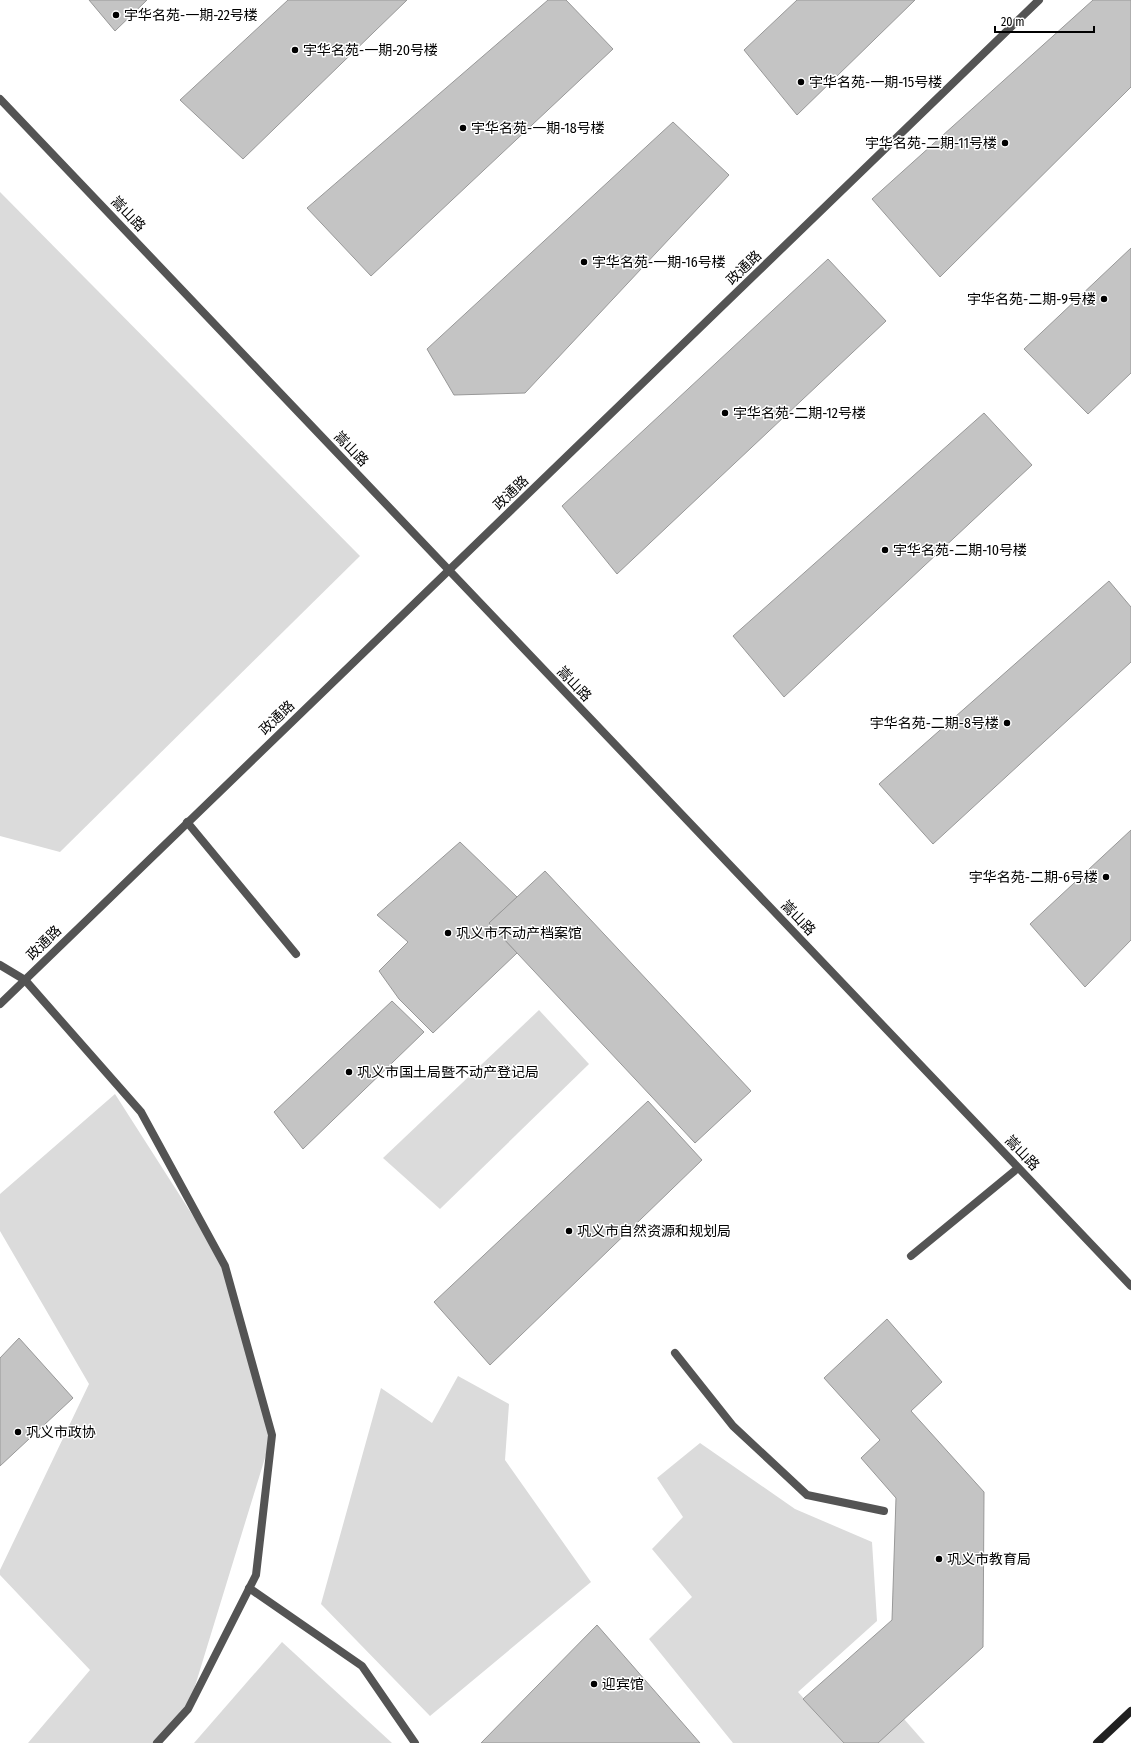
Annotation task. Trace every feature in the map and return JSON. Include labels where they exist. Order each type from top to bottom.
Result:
[{"type":"main road","points":[[1097,1743],[1131,1711]]},
{"type":"street","name":"政通路","points":[[0,1004],[1039,0]]},
{"type":"street","name":"嵩山路","points":[[0,98],[1131,1286]]},
{"type":"street","points":[[187,822],[296,954]]},
{"type":"street","points":[[0,965],[25,980],[141,1112],[225,1266],[272,1435],[256,1575],[188,1709],[157,1743]]},
{"type":"street","points":[[911,1256],[1018,1168]]},
{"type":"street","points":[[675,1353],[733,1426],[807,1495],[884,1511]]},
{"type":"street","points":[[249,1588],[362,1666],[415,1743]]},
{"type":"shaded area","points":[[0,192],[360,556],[60,852],[0,836]]},
{"type":"shaded area","points":[[539,1010],[589,1064],[440,1209],[383,1158]]},
{"type":"shaded area","points":[[115,1094],[225,1266],[272,1435],[188,1709],[157,1743],[28,1743],[90,1670],[0,1575],[0,1570],[89,1384],[0,1231],[0,1194]]},
{"type":"shaded area","points":[[458,1376],[509,1404],[505,1460],[591,1582],[430,1716],[321,1604],[381,1388],[432,1423]]},
{"type":"shaded area","points":[[700,1443],[795,1509],[872,1542],[877,1621],[798,1692],[844,1743],[733,1743],[649,1639],[692,1597],[652,1549],[683,1517],[657,1478]]},
{"type":"shaded area","points":[[282,1642],[392,1743],[194,1743]]},
{"type":"shaded area","points":[[904,1719],[925,1743],[878,1743]]},
{"type":"building","name":"宇华名苑-一期-22号楼","points":[[89,0],[147,0],[115,31]]},
{"type":"building","name":"宇华名苑-一期-20号楼","points":[[288,0],[407,0],[243,159],[180,100]]},
{"type":"building","name":"宇华名苑-一期-18号楼","points":[[548,0],[566,0],[613,49],[371,276],[307,208]]},
{"type":"building","name":"宇华名苑-一期-15号楼","points":[[797,0],[915,0],[797,115],[744,50]]},
{"type":"building","name":"宇华名苑-二期-11号楼","points":[[1093,0],[1131,0],[1131,87],[940,277],[872,199]]},
{"type":"building","name":"宇华名苑-一期-16号楼","points":[[673,122],[729,175],[525,393],[454,395],[427,349]]},
{"type":"building","name":"宇华名苑-二期-9号楼","points":[[1131,248],[1131,373],[1088,414],[1024,349]]},
{"type":"building","name":"宇华名苑-二期-12号楼","points":[[828,259],[886,321],[617,574],[562,506]]},
{"type":"building","name":"宇华名苑-二期-10号楼","points":[[984,413],[1032,465],[784,697],[733,636]]},
{"type":"building","name":"宇华名苑-二期-8号楼","points":[[1109,581],[1131,607],[1131,662],[933,844],[879,784]]},
{"type":"building","name":"宇华名苑-二期-6号楼","points":[[1131,830],[1131,940],[1085,987],[1030,924]]},
{"type":"building","name":"巩义市不动产档案馆","points":[[460,842],[517,897],[489,923],[517,953],[433,1033],[399,999],[379,971],[408,942],[377,915]]},
{"type":"building","points":[[545,871],[751,1091],[695,1143],[489,923]]},
{"type":"building","name":"巩义市国土局暨不动产登记局","points":[[392,1001],[424,1032],[303,1149],[274,1112]]},
{"type":"building","name":"巩义市自然资源和规划局","points":[[648,1101],[702,1160],[490,1365],[434,1302]]},
{"type":"building","name":"巩义市教育局","points":[[887,1319],[942,1382],[911,1411],[984,1492],[983,1647],[878,1743],[844,1743],[803,1699],[892,1620],[896,1498],[861,1458],[880,1440],[824,1378]]},
{"type":"building","name":"巩义市政协","points":[[19,1338],[73,1398],[0,1466],[0,1358]]},
{"type":"building","name":"迎宾馆","points":[[597,1625],[700,1743],[481,1743]]},
{"type":"place","name":"宇华名苑-一期-22号楼","points":[[116,15]]},
{"type":"place","name":"宇华名苑-一期-20号楼","points":[[295,50]]},
{"type":"place","name":"宇华名苑-一期-15号楼","points":[[801,82]]},
{"type":"place","name":"宇华名苑-一期-18号楼","points":[[463,128]]},
{"type":"place","name":"宇华名苑-二期-11号楼","points":[[1005,143]]},
{"type":"place","name":"宇华名苑-一期-16号楼","points":[[584,262]]},
{"type":"place","name":"宇华名苑-二期-9号楼","points":[[1104,299]]},
{"type":"place","name":"宇华名苑-二期-12号楼","points":[[725,413]]},
{"type":"place","name":"宇华名苑-二期-10号楼","points":[[885,550]]},
{"type":"place","name":"宇华名苑-二期-8号楼","points":[[1007,723]]},
{"type":"place","name":"宇华名苑-二期-6号楼","points":[[1106,877]]},
{"type":"place","name":"巩义市不动产档案馆","points":[[448,933]]},
{"type":"place","name":"巩义市国土局暨不动产登记局","points":[[349,1072]]},
{"type":"place","name":"巩义市自然资源和规划局","points":[[569,1231]]},
{"type":"place","name":"巩义市政协","points":[[18,1432]]},
{"type":"place","name":"巩义市教育局","points":[[939,1559]]},
{"type":"place","name":"迎宾馆","points":[[594,1684]]}]
